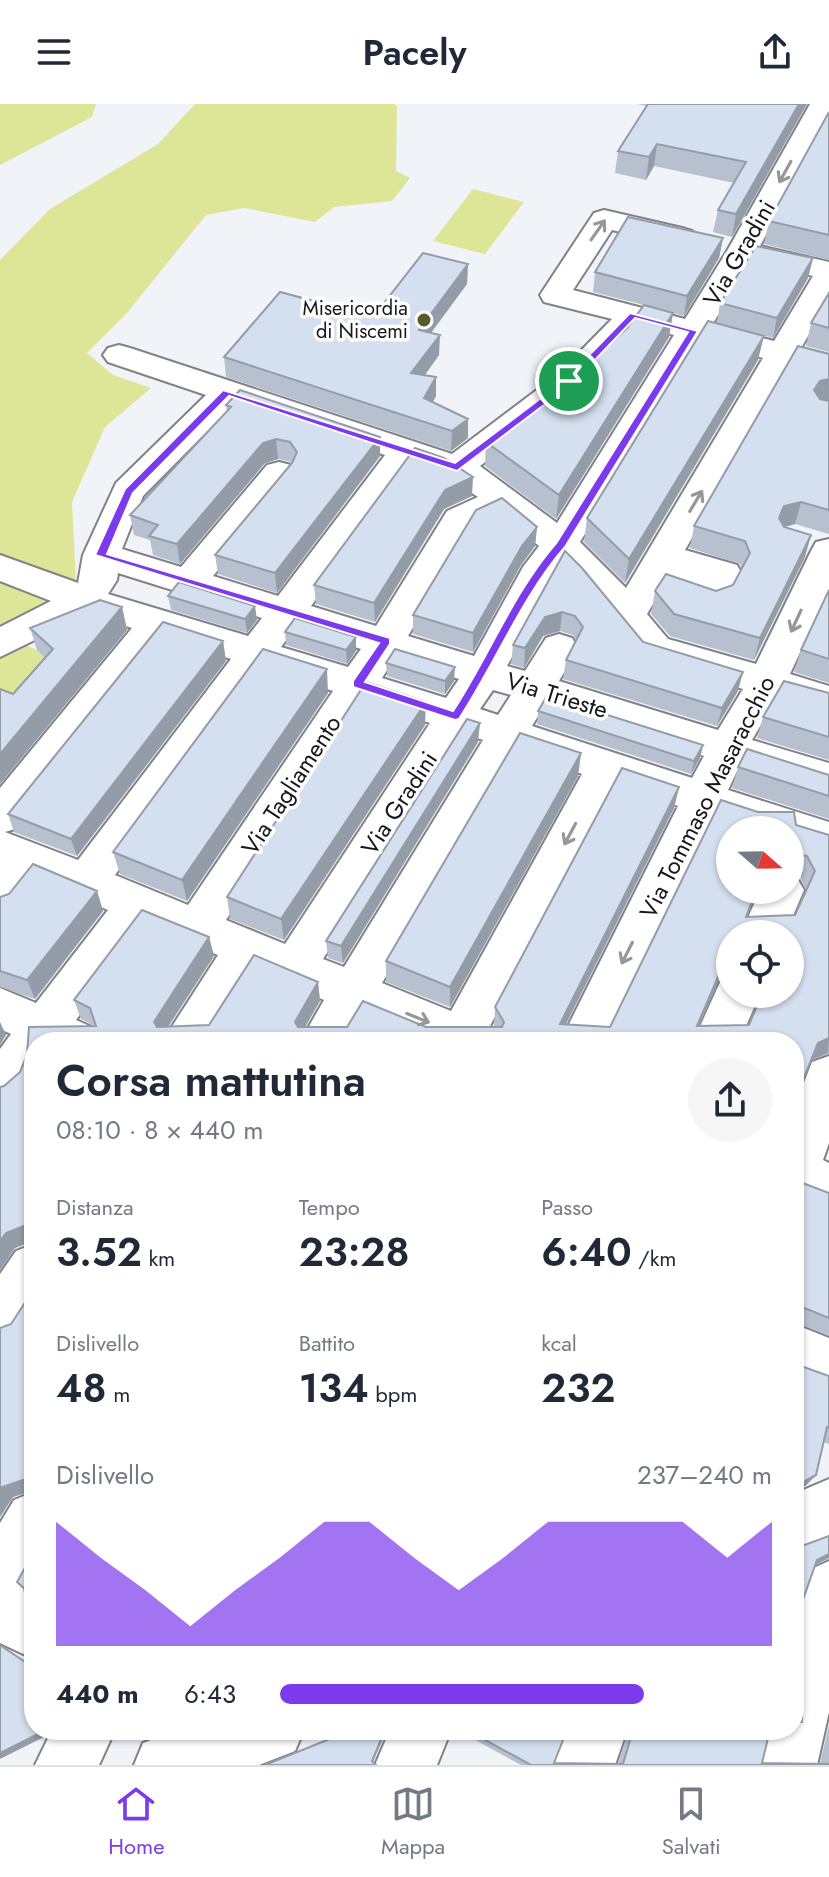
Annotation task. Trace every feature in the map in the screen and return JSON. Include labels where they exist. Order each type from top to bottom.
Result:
[{"type":"street","name":"Via Gradini","points":[[294,967],[484,672],[541,567],[561,545],[694,331],[823,104]]},
{"type":"street","points":[[627,617],[783,353],[829,272],[604,219],[555,295],[694,331],[783,353],[829,365]]},
{"type":"street","points":[[457,467],[569,381],[633,315]]},
{"type":"street","points":[[119,355],[457,467],[505,499],[595,576],[655,649],[829,700]]},
{"type":"street","points":[[0,643],[85,600],[99,580],[101,555],[128,491],[227,392]]},
{"type":"street","points":[[86,882],[405,452]]},
{"type":"street","points":[[188,582],[279,473]]},
{"type":"street","name":"Via Tagliamento","points":[[196,929],[386,641],[460,519],[505,499]]},
{"type":"street","name":"Via Tommaso Masaracchio","points":[[588,1032],[728,747],[767,681],[817,546]]},
{"type":"street","name":"Via Trieste","points":[[101,555],[829,779]]},
{"type":"street","points":[[0,567],[85,600],[357,684],[818,835],[804,854]]},
{"type":"street","points":[[0,817],[158,622]]},
{"type":"street","points":[[329,1032],[559,648]]},
{"type":"street","points":[[469,1032],[607,766]]},
{"type":"street","points":[[0,900],[16,854],[446,1032]]},
{"type":"street","points":[[63,1032],[138,903]]},
{"type":"street","points":[[192,1032],[247,948]]},
{"type":"street","points":[[0,1008],[54,1032]]},
{"type":"street","points":[[720,1032],[731,1008]]},
{"type":"street","points":[[0,1085],[24,1065]]},
{"type":"street","points":[[804,1145],[829,1077]]},
{"type":"street","points":[[804,1176],[829,1186]]},
{"type":"street","points":[[0,1318],[24,1283]]},
{"type":"street","points":[[804,1354],[829,1365]]},
{"type":"street","points":[[804,1518],[829,1507]]},
{"type":"street","points":[[0,1576],[24,1536]]},
{"type":"street","points":[[804,1692],[829,1590]]},
{"type":"street","points":[[0,1610],[24,1624]]},
{"type":"street","points":[[66,1765],[80,1740]]},
{"type":"street","points":[[406,1765],[417,1740]]},
{"type":"street","points":[[584,1765],[593,1740]]},
{"type":"street","points":[[786,1765],[792,1740]]},
{"type":"street","points":[[165,1765],[250,1741]]},
{"type":"green space","points":[[0,104],[96,104],[92,117],[0,165]]},
{"type":"green space","points":[[195,104],[394,104],[397,106],[396,171],[410,178],[392,201],[334,207],[315,222],[244,208],[206,215],[126,314],[87,353],[113,375],[151,388],[105,427],[72,502],[76,583],[0,556],[0,260],[50,209],[158,144]]},
{"type":"green space","points":[[473,189],[524,202],[485,254],[433,241]]},
{"type":"green space","points":[[0,580],[60,601],[0,634]]},
{"type":"green space","points":[[25,645],[37,650],[60,671],[0,709],[0,657]]},
{"type":"building","points":[[648,104],[799,104],[736,214],[718,210],[746,162],[657,144],[649,157],[618,151]]},
{"type":"building","points":[[829,112],[829,235],[769,221]]},
{"type":"building","points":[[628,217],[723,238],[687,296],[595,272]]},
{"type":"building","points":[[756,246],[813,258],[777,318],[720,303]]},
{"type":"building","points":[[423,253],[468,264],[419,330],[440,335],[411,373],[436,377],[424,398],[468,419],[452,431],[224,357],[280,292],[373,317]]},
{"type":"building","points":[[829,293],[829,328],[811,323]]},
{"type":"building","points":[[644,305],[673,313],[559,495],[486,442],[585,366],[627,328]]},
{"type":"building","points":[[708,321],[764,336],[629,559],[587,518]]},
{"type":"building","points":[[798,346],[829,354],[829,379],[820,381],[814,390],[820,399],[829,401],[829,510],[801,502],[784,506],[779,518],[784,527],[811,535],[760,638],[674,614],[655,591],[666,574],[716,591],[733,585],[750,553],[745,541],[694,526]]},
{"type":"building","points":[[240,390],[380,437],[275,573],[215,555],[292,463],[297,452],[290,442],[276,439],[263,443],[177,544],[149,536],[158,525],[130,515],[231,407],[226,405]]},
{"type":"building","points":[[415,448],[444,458],[473,477],[445,490],[374,603],[314,585]]},
{"type":"building","points":[[502,498],[537,527],[522,546],[473,633],[413,615],[476,510]]},
{"type":"building","points":[[565,551],[643,642],[743,672],[722,708],[566,660],[583,627],[575,616],[562,612],[545,617],[525,648],[513,645]]},
{"type":"building","points":[[179,582],[255,606],[245,619],[168,596]]},
{"type":"building","points":[[829,590],[829,659],[801,650]]},
{"type":"building","points":[[100,600],[122,607],[0,754],[0,689],[13,694],[53,649],[30,628]]},
{"type":"building","points":[[295,618],[356,637],[346,650],[285,632]]},
{"type":"building","points":[[163,622],[223,641],[71,839],[8,814]]},
{"type":"building","points":[[263,649],[327,669],[182,880],[113,852]]},
{"type":"building","points":[[395,649],[455,667],[445,681],[386,663]]},
{"type":"building","points":[[784,681],[829,693],[829,737],[763,717]]},
{"type":"building","points":[[366,682],[426,702],[281,919],[227,897]]},
{"type":"building","points":[[547,696],[703,745],[694,761],[538,711]]},
{"type":"building","points":[[467,719],[480,723],[341,946],[326,941]]},
{"type":"building","points":[[520,733],[581,753],[450,987],[386,961]]},
{"type":"building","points":[[747,749],[829,775],[829,796],[738,767]]},
{"type":"building","points":[[622,768],[679,787],[560,1024],[610,1027],[721,800],[758,812],[794,812],[795,816],[716,816],[716,904],[751,904],[746,917],[795,915],[800,904],[804,904],[804,895],[815,871],[804,855],[804,827],[829,835],[829,1038],[818,1043],[804,1078],[804,1032],[29,1032],[29,1027],[96,1026],[90,1008],[74,1000],[142,910],[209,937],[154,1022],[157,1027],[209,1025],[254,955],[318,982],[295,1022],[298,1027],[347,1027],[363,1001],[426,1027],[502,1027],[504,1022],[495,1007]]},
{"type":"building","points":[[33,864],[97,891],[27,980],[0,971],[0,897],[9,894]]},
{"type":"building","points":[[24,1062],[24,1226],[6,1233],[0,1241],[0,1087],[20,1072]]},
{"type":"building","points":[[804,1184],[829,1193],[829,1318],[804,1308]]},
{"type":"building","points":[[24,1304],[24,1480],[2,1487],[0,1491],[0,1328],[11,1324]]},
{"type":"building","points":[[804,1367],[829,1376],[827,1427],[816,1475],[804,1481]]},
{"type":"building","points":[[829,1536],[829,1554],[817,1560],[804,1597],[804,1545]]},
{"type":"building","points":[[24,1569],[24,1588],[17,1582]]},
{"type":"building","points":[[0,1645],[24,1661],[26,1740],[0,1753]]},
{"type":"building","points":[[327,1740],[381,1740],[372,1761],[376,1765],[265,1765]]},
{"type":"building","points":[[485,1740],[563,1740],[554,1763],[623,1764],[630,1740],[768,1740],[762,1763],[829,1764],[829,1765],[531,1765]]},
{"type":"place","name":"Misericordia di Niscemi","points":[[424,320]]},
{"type":"route","points":[[633,315],[694,331],[561,545],[541,567],[484,672],[455,716],[357,684],[386,641],[101,555],[128,491],[227,392],[457,467],[569,381],[633,315]]}]
